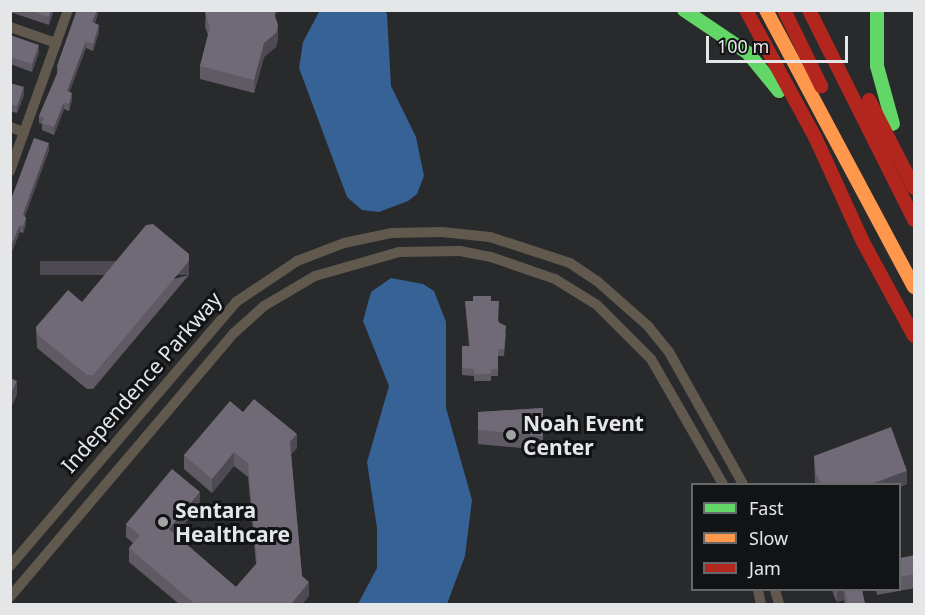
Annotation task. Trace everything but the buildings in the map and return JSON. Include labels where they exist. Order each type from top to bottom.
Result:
[{"type":"highway","points":[[684,10],[748,53],[791,111],[806,120]]},
{"type":"highway","points":[[746,10],[806,120],[863,242],[915,336]]},
{"type":"highway","points":[[766,10],[915,287]]},
{"type":"highway","points":[[784,10],[915,270]]},
{"type":"highway","points":[[809,10],[915,220]]},
{"type":"highway","points":[[824,10],[915,188]]},
{"type":"highway","points":[[877,10],[876,51],[883,96],[915,170]]},
{"type":"street","points":[[10,171],[68,10]]},
{"type":"street","points":[[10,27],[56,43]]},
{"type":"street","points":[[10,127],[24,132]]},
{"type":"street","name":"Independence Parkway","points":[[10,566],[236,302],[297,261],[344,243],[391,233],[442,232],[490,237],[570,263],[597,282],[648,326],[669,352],[742,483]]},
{"type":"street","name":"Independence Parkway","points":[[10,597],[230,336],[264,306],[315,276],[399,252],[440,249],[491,257],[555,279],[597,305],[651,359],[722,483]]},
{"type":"water","points":[[320,10],[385,11],[387,14],[391,86],[416,137],[424,176],[417,194],[408,201],[379,212],[362,210],[347,197],[299,68],[303,42]]},
{"type":"water","points":[[391,278],[423,284],[434,291],[446,322],[446,408],[472,500],[465,556],[447,604],[358,604],[377,568],[377,528],[367,462],[389,386],[363,321],[371,292]]},
{"type":"traffic: fast","points":[[684,10],[748,53],[779,91]]},
{"type":"traffic: fast","points":[[877,10],[877,66],[893,124]]},
{"type":"traffic: slow","points":[[766,10],[914,287]]},
{"type":"traffic: jam","points":[[746,10],[815,137],[863,242],[914,336]]},
{"type":"traffic: jam","points":[[784,10],[821,86]]},
{"type":"traffic: jam","points":[[809,10],[914,220]]},
{"type":"traffic: jam","points":[[869,100],[914,188]]},
{"type":"place","name":"Noah Event Center","points":[[511,435]]},
{"type":"place","name":"Sentara Healthcare","points":[[163,522]]}]
